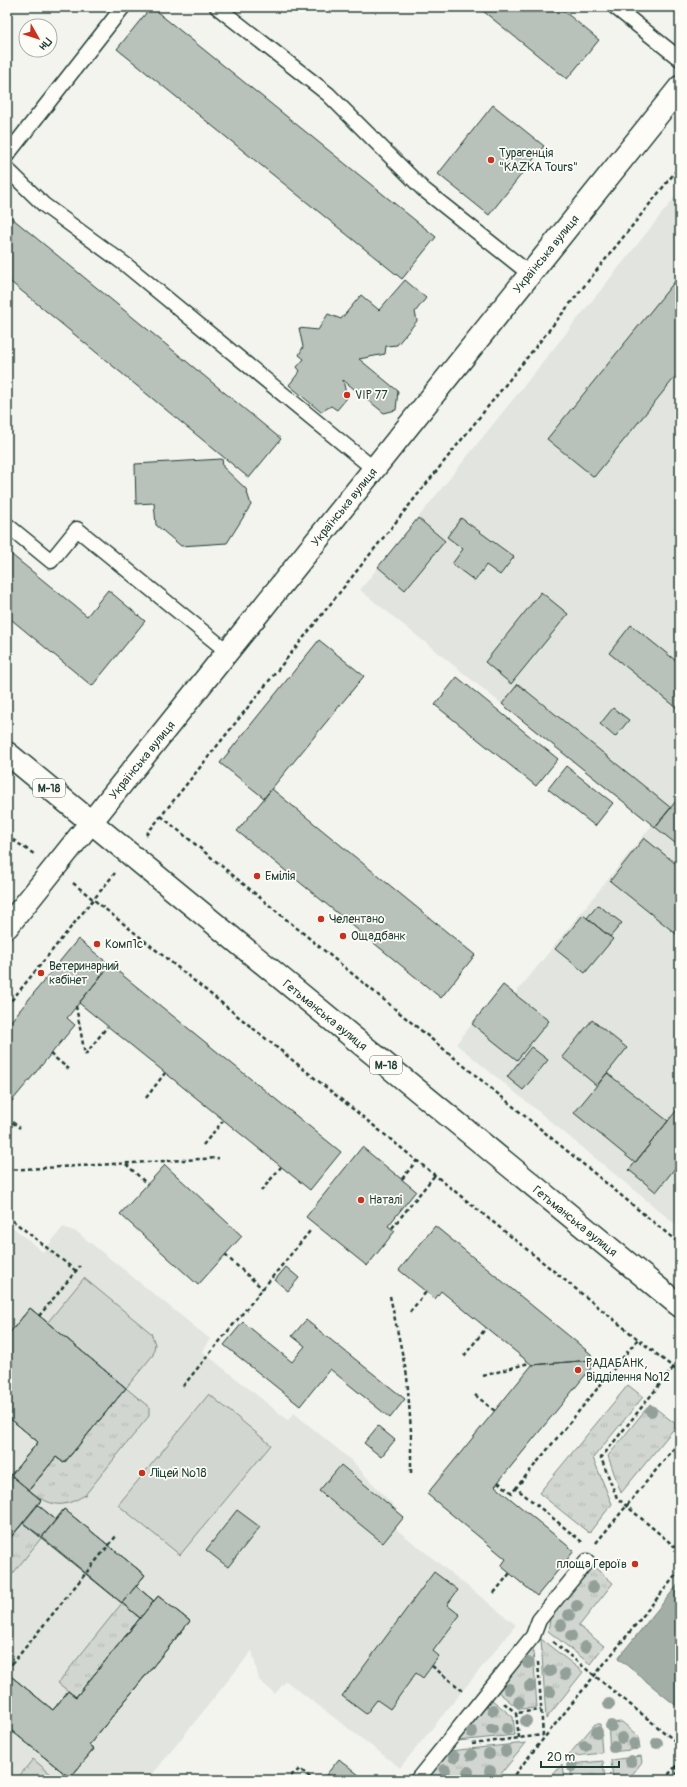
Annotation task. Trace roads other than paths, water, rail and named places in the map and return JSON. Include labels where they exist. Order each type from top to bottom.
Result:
[{"type":"main road","name":"Українська вулиця","points":[[7,927],[680,87]]},
{"type":"main road","name":"Гетьманська вулиця","points":[[7,753],[680,1306]]},
{"type":"lane","points":[[7,155],[123,7]]},
{"type":"lane","points":[[217,7],[328,94],[423,190],[530,274]]},
{"type":"lane","points":[[615,7],[680,59]]},
{"type":"lane","points":[[7,169],[44,205],[126,265],[374,469]]},
{"type":"lane","points":[[7,525],[51,560],[77,529],[228,652]]},
{"type":"lane","points":[[417,1780],[533,1636],[539,1620],[589,1555]]},
{"type":"place","name":"Турагенція \"KAZKA Tours\"","points":[[491,160]]},
{"type":"place","name":"VIP 77","points":[[347,395]]},
{"type":"place","name":"Емілія","points":[[257,876]]},
{"type":"place","name":"Челентано","points":[[321,919]]},
{"type":"place","name":"Ощадбанк","points":[[343,936]]},
{"type":"place","name":"Комп1с","points":[[97,944]]},
{"type":"place","name":"Ветеринарний кабінет","points":[[41,973]]},
{"type":"place","name":"Наталі","points":[[361,1200]]},
{"type":"place","name":"РАДАБАНК, Відділення №12","points":[[578,1370]]},
{"type":"place","name":"Ліцей №18","points":[[142,1473]]},
{"type":"place","name":"площа Героїв","points":[[635,1564]]}]
